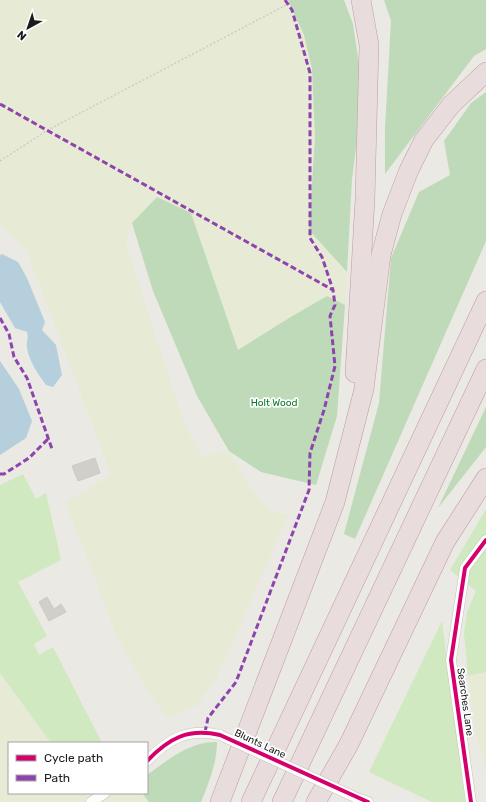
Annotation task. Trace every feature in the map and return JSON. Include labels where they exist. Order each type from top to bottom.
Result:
[{"type":"highway","points":[[345,470],[354,377],[365,199],[369,45],[361,0]]},
{"type":"highway","points":[[220,802],[335,502],[345,470],[364,389],[381,255],[392,214],[409,170],[424,140],[451,105],[486,72]]},
{"type":"highway","points":[[251,802],[486,301]]},
{"type":"highway","points":[[282,802],[486,369]]},
{"type":"highway","points":[[316,802],[349,744],[445,542],[486,478]]},
{"type":"street","name":"Searches Lane","points":[[471,802],[451,660],[465,568],[486,540]]},
{"type":"street","name":"Blunts Lane","points":[[148,760],[160,748],[182,735],[205,732],[220,735],[368,802]]},
{"type":"street","points":[[91,802],[103,794]]},
{"type":"path","points":[[0,161],[48,130],[288,4],[300,0]]},
{"type":"green space","points":[[0,0],[287,0],[304,35],[312,69],[315,137],[309,230],[347,272],[345,305],[327,296],[238,350],[191,213],[132,223],[126,244],[185,426],[202,457],[229,451],[247,483],[269,510],[288,515],[217,678],[197,705],[168,718],[149,694],[116,635],[66,503],[111,474],[27,252],[0,225]]},
{"type":"green space","points":[[288,0],[344,0],[353,24],[363,92],[352,179],[347,272],[309,230],[315,137],[312,69],[304,35]]},
{"type":"green space","points":[[384,0],[486,0],[486,49],[474,56],[385,174],[385,128],[391,21]]},
{"type":"green space","points":[[486,92],[486,241],[355,539],[344,534],[379,403],[391,258],[419,192],[450,175],[444,141],[471,103]]},
{"type":"green space","name":"Holt Wood","points":[[157,197],[191,213],[238,350],[327,296],[345,305],[337,416],[316,485],[261,472],[229,451],[197,396],[153,291],[132,223]]},
{"type":"green space","points":[[486,407],[486,447],[438,508]]},
{"type":"green space","points":[[23,474],[36,499],[46,493],[61,560],[18,582],[47,636],[34,644],[39,655],[53,647],[101,742],[50,742],[0,673],[0,485]]},
{"type":"green space","points":[[486,509],[486,672],[468,676],[464,633],[467,612],[476,591],[450,570]]},
{"type":"green space","points":[[442,621],[465,802],[432,802],[369,772]]},
{"type":"green space","points":[[486,672],[486,769],[477,739],[468,676]]},
{"type":"green space","points":[[0,673],[50,742],[8,742],[8,794],[89,794],[91,796],[90,802],[0,802]]},
{"type":"green space","points":[[217,742],[217,750],[210,780],[201,802],[149,802],[143,794],[148,794],[148,774],[180,752],[207,743]]},
{"type":"green space","points":[[113,794],[143,794],[149,802],[95,802]]},
{"type":"water","points":[[2,254],[18,262],[27,278],[45,322],[42,330],[56,345],[62,375],[53,387],[46,385],[32,363],[27,348],[27,332],[15,328],[0,302],[0,255]]},
{"type":"water","points":[[0,361],[19,389],[32,421],[26,438],[0,455]]},
{"type":"building","points":[[95,458],[100,473],[78,481],[72,466]]},
{"type":"building","points":[[47,597],[54,609],[61,604],[66,612],[49,621],[39,602]]},
{"type":"marked path","points":[[285,0],[292,10],[310,73],[310,238],[322,257],[333,290]]},
{"type":"marked path","points":[[0,104],[333,290],[335,305],[330,316],[335,366],[324,410],[310,453],[309,490],[236,682],[208,718],[205,732]]},
{"type":"marked path","points":[[0,318],[9,334],[14,357],[27,378],[52,449]]},
{"type":"marked path","points":[[0,474],[4,474],[29,458],[48,439]]},
{"type":"cycle path","points":[[471,802],[451,660],[465,568],[486,540]]},
{"type":"cycle path","points":[[148,760],[163,746],[180,737],[198,733],[220,735],[368,802]]}]
